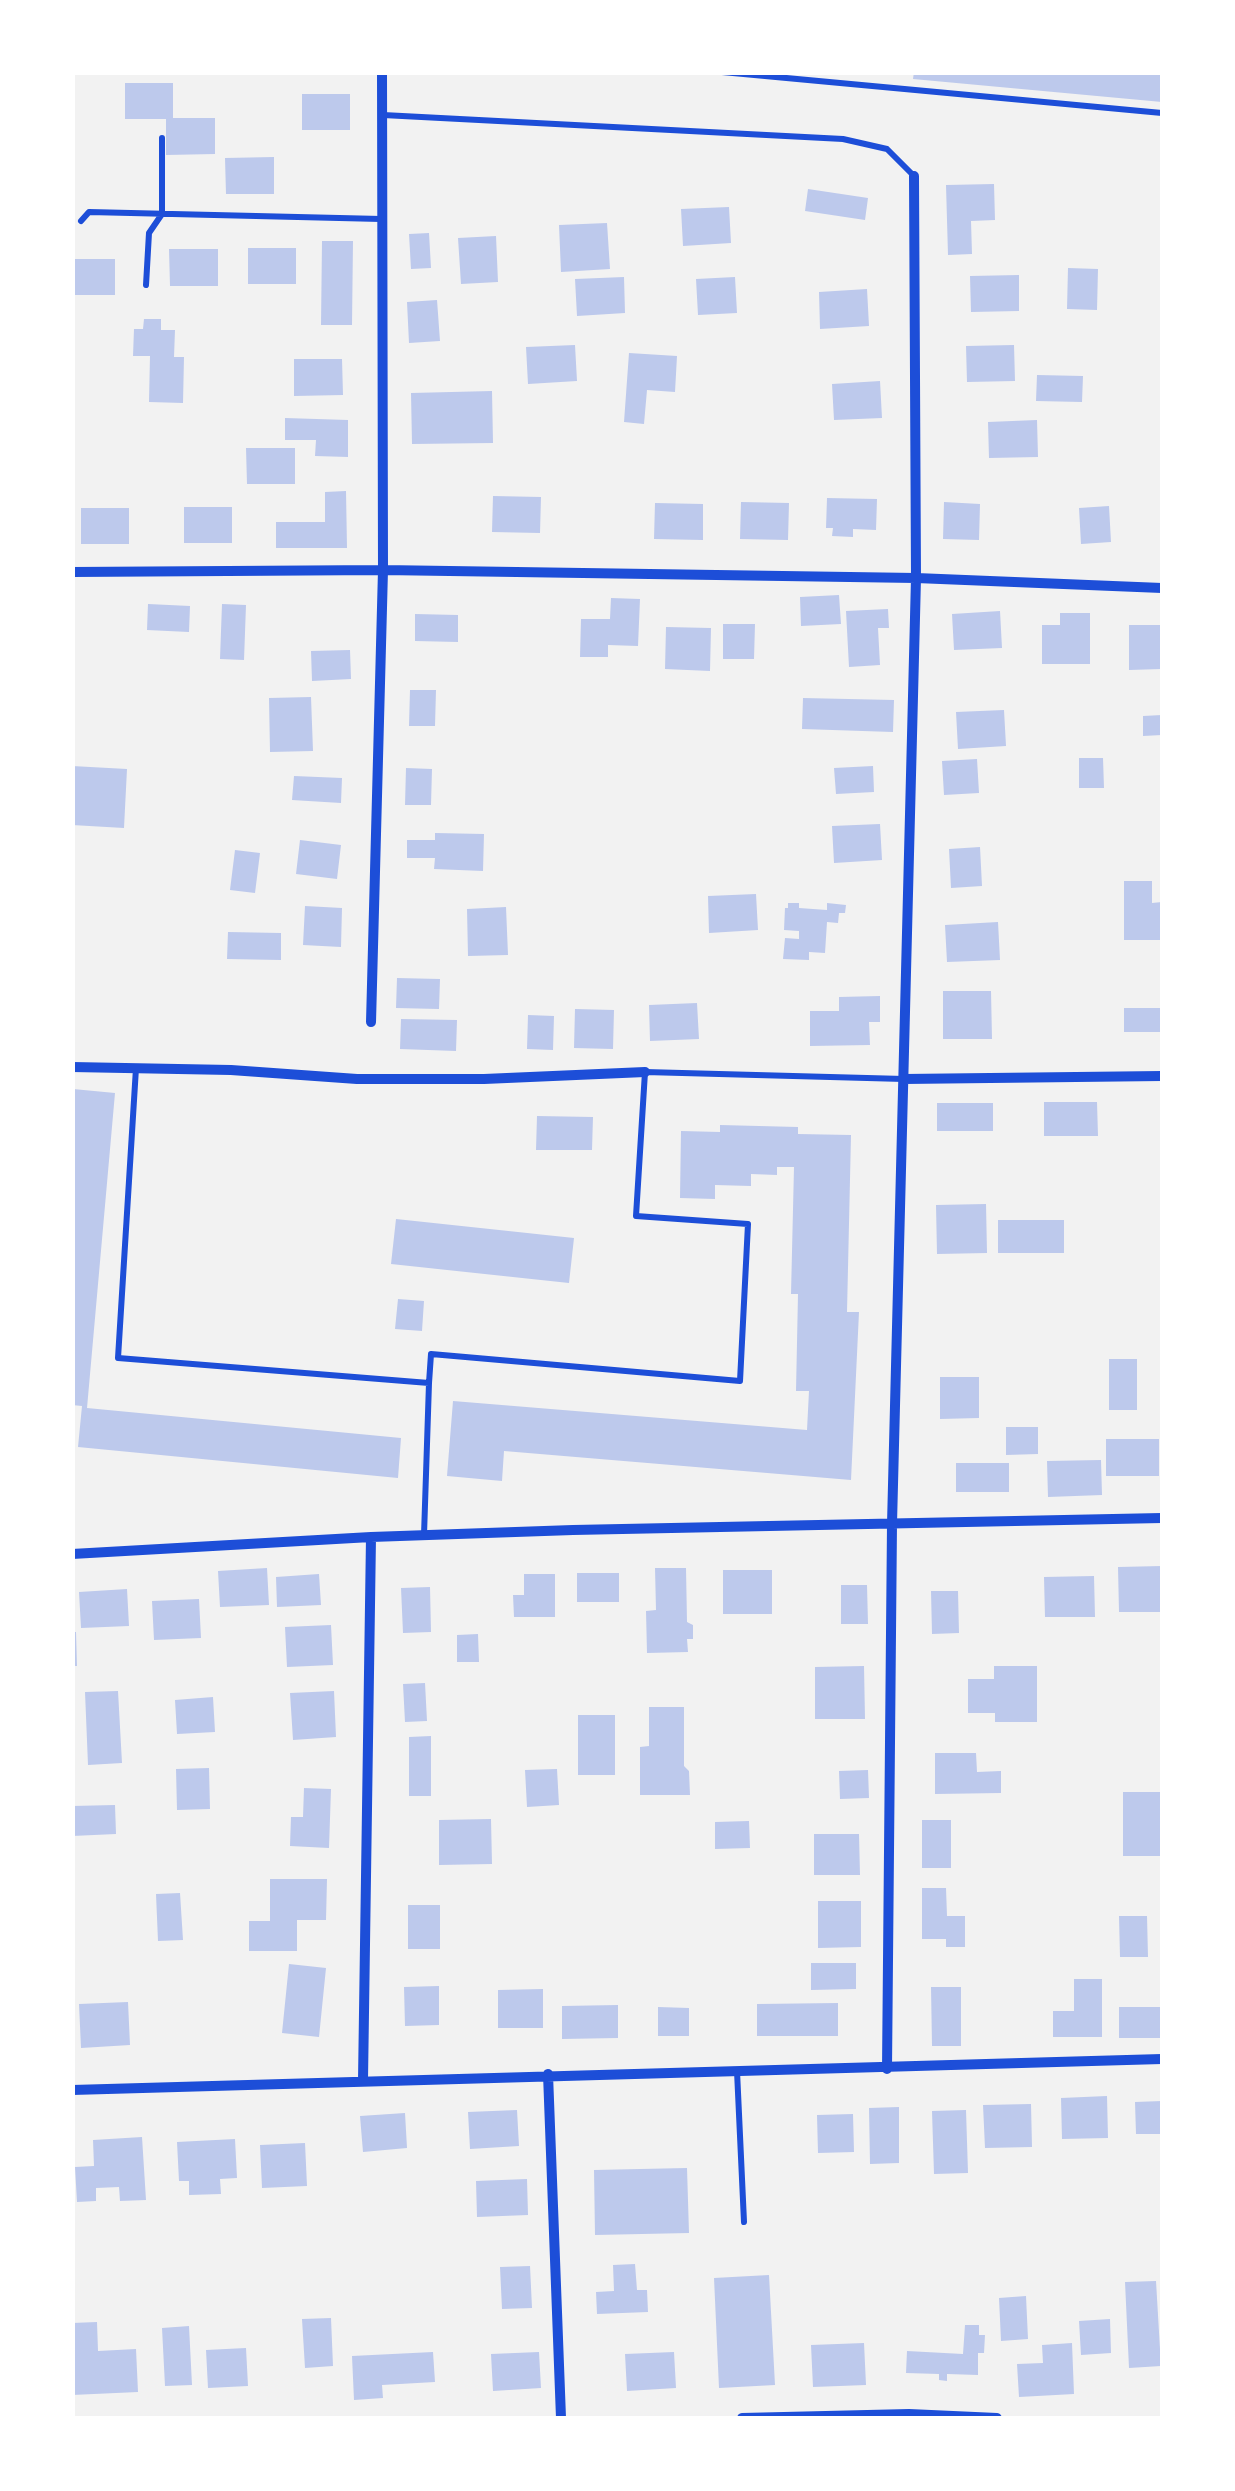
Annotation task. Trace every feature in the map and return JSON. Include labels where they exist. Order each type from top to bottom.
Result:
[{"type":"street","points":[[371,1022],[383,570],[382,72]]},
{"type":"street","points":[[888,2068],[892,1524],[916,578],[914,176]]},
{"type":"street","points":[[72,572],[383,570],[916,578],[1162,588]]},
{"type":"street","points":[[72,1067],[231,1070],[357,1079],[484,1079],[645,1072]]},
{"type":"street","points":[[904,1079],[1162,1076]]},
{"type":"street","points":[[72,1554],[424,1535],[1162,1518]]},
{"type":"street","points":[[363,2080],[370,1537]]},
{"type":"street","points":[[72,2090],[1162,2059]]},
{"type":"street","points":[[548,2074],[562,2418]]},
{"type":"street","points":[[742,2418],[910,2414],[997,2418]]},
{"type":"lane","points":[[722,72],[1162,113]]},
{"type":"lane","points":[[382,115],[843,139],[887,149],[914,176]]},
{"type":"lane","points":[[146,285],[149,233],[162,214],[162,138]]},
{"type":"lane","points":[[81,220],[88,212],[381,219]]},
{"type":"lane","points":[[136,1068],[118,1358],[430,1383]]},
{"type":"lane","points":[[424,1535],[431,1354],[740,1381],[748,1224],[636,1216],[645,1072],[904,1079]]},
{"type":"lane","points":[[737,2071],[744,2222]]},
{"type":"building","points":[[914,72],[1162,72],[1162,102],[913,79]]},
{"type":"building","points":[[125,83],[173,83],[173,118],[215,118],[215,154],[166,155],[166,119],[125,119]]},
{"type":"building","points":[[302,94],[350,94],[350,130],[302,130]]},
{"type":"building","points":[[274,157],[274,194],[226,194],[225,158]]},
{"type":"building","points":[[994,184],[995,220],[971,221],[972,254],[948,255],[946,185]]},
{"type":"building","points":[[808,189],[868,198],[865,220],[805,211]]},
{"type":"building","points":[[729,207],[731,243],[683,246],[681,209]]},
{"type":"building","points":[[607,223],[610,269],[561,272],[559,225]]},
{"type":"building","points":[[429,233],[431,268],[411,269],[409,234]]},
{"type":"building","points":[[496,236],[498,282],[461,284],[458,238]]},
{"type":"building","points":[[322,241],[353,241],[352,325],[321,325]]},
{"type":"building","points":[[248,248],[296,248],[296,284],[248,284]]},
{"type":"building","points":[[169,249],[218,249],[218,286],[170,286]]},
{"type":"building","points":[[72,259],[115,259],[115,295],[72,295]]},
{"type":"building","points":[[1068,268],[1098,269],[1097,310],[1067,309]]},
{"type":"building","points":[[1019,275],[1019,311],[971,312],[970,276]]},
{"type":"building","points":[[624,277],[625,313],[577,316],[575,279]]},
{"type":"building","points":[[735,277],[737,313],[698,315],[696,279]]},
{"type":"building","points":[[867,289],[869,326],[820,329],[819,292]]},
{"type":"building","points":[[437,300],[440,341],[409,343],[407,302]]},
{"type":"building","points":[[144,319],[161,319],[161,330],[175,330],[174,357],[184,357],[183,403],[149,402],[150,356],[133,356],[134,329],[143,329]]},
{"type":"building","points":[[575,345],[577,381],[528,384],[526,347]]},
{"type":"building","points":[[1014,345],[1015,381],[967,382],[966,346]]},
{"type":"building","points":[[629,353],[677,356],[675,392],[647,390],[644,424],[624,422]]},
{"type":"building","points":[[294,359],[342,359],[343,395],[294,396]]},
{"type":"building","points":[[1037,375],[1083,376],[1082,402],[1036,401]]},
{"type":"building","points":[[880,381],[882,418],[834,420],[832,384]]},
{"type":"building","points":[[492,391],[493,443],[412,444],[411,393]]},
{"type":"building","points":[[285,418],[348,420],[348,457],[315,456],[316,440],[285,440]]},
{"type":"building","points":[[1037,420],[1038,457],[989,458],[988,422]]},
{"type":"building","points":[[246,448],[295,448],[295,484],[247,484]]},
{"type":"building","points":[[346,491],[347,548],[276,548],[276,522],[325,522],[325,492]]},
{"type":"building","points":[[493,496],[541,497],[540,533],[492,532]]},
{"type":"building","points":[[827,498],[877,499],[876,530],[853,529],[853,537],[832,536],[833,528],[826,528]]},
{"type":"building","points":[[741,502],[789,503],[788,540],[740,539]]},
{"type":"building","points":[[944,502],[980,504],[979,540],[943,539]]},
{"type":"building","points":[[655,503],[703,504],[703,540],[654,539]]},
{"type":"building","points":[[1109,506],[1111,542],[1081,544],[1079,508]]},
{"type":"building","points":[[184,507],[232,507],[232,543],[184,543]]},
{"type":"building","points":[[81,508],[129,508],[129,544],[81,544]]},
{"type":"building","points":[[839,595],[841,624],[801,626],[800,597]]},
{"type":"building","points":[[611,598],[640,599],[638,646],[608,645],[608,657],[580,657],[581,619],[610,619]]},
{"type":"building","points":[[148,604],[190,606],[189,632],[147,630]]},
{"type":"building","points":[[222,604],[246,605],[244,660],[220,659]]},
{"type":"building","points":[[888,609],[889,628],[878,628],[880,665],[849,667],[846,611]]},
{"type":"building","points":[[1000,611],[1002,648],[954,650],[952,614]]},
{"type":"building","points":[[1060,613],[1090,613],[1090,664],[1042,664],[1042,625],[1060,625]]},
{"type":"building","points":[[415,614],[458,615],[458,642],[415,641]]},
{"type":"building","points":[[723,624],[755,624],[754,659],[723,659]]},
{"type":"building","points":[[1129,625],[1162,625],[1162,669],[1129,670]]},
{"type":"building","points":[[666,627],[711,628],[710,671],[665,669]]},
{"type":"building","points":[[350,650],[351,679],[312,681],[311,651]]},
{"type":"building","points":[[410,690],[436,690],[435,726],[409,726]]},
{"type":"building","points":[[311,697],[313,751],[270,752],[269,698]]},
{"type":"building","points":[[803,698],[894,700],[893,732],[802,729]]},
{"type":"building","points":[[1004,710],[1006,746],[958,749],[956,712]]},
{"type":"building","points":[[1162,715],[1162,735],[1143,736],[1143,716]]},
{"type":"building","points":[[1079,758],[1103,758],[1104,788],[1079,788]]},
{"type":"building","points":[[977,759],[979,793],[944,795],[942,761]]},
{"type":"building","points":[[72,766],[127,769],[124,828],[72,825]]},
{"type":"building","points":[[873,766],[874,792],[836,794],[834,768]]},
{"type":"building","points":[[406,768],[432,769],[431,805],[405,805]]},
{"type":"building","points":[[294,776],[342,778],[341,803],[292,800]]},
{"type":"building","points":[[880,824],[882,860],[834,863],[832,826]]},
{"type":"building","points":[[435,833],[484,834],[483,871],[434,869],[435,858],[407,858],[407,840],[435,840]]},
{"type":"building","points":[[300,840],[341,845],[337,879],[296,874]]},
{"type":"building","points":[[980,847],[982,886],[951,888],[949,849]]},
{"type":"building","points":[[235,850],[260,853],[255,893],[230,890]]},
{"type":"building","points":[[1124,881],[1152,881],[1152,903],[1162,902],[1162,940],[1124,940]]},
{"type":"building","points":[[756,894],[758,930],[709,933],[708,896]]},
{"type":"building","points":[[788,903],[827,910],[827,903],[846,905],[845,913],[839,913],[838,923],[827,922],[825,953],[809,952],[809,960],[783,959],[785,938],[799,939],[799,931],[784,930]]},
{"type":"building","points":[[305,906],[342,908],[341,947],[303,945]]},
{"type":"building","points":[[506,907],[508,955],[468,956],[467,909]]},
{"type":"building","points":[[998,922],[1000,960],[947,962],[945,925]]},
{"type":"building","points":[[228,932],[281,933],[281,960],[227,959]]},
{"type":"building","points":[[397,978],[440,979],[439,1009],[396,1008]]},
{"type":"building","points":[[943,991],[991,991],[992,1039],[943,1039]]},
{"type":"building","points":[[880,996],[880,1022],[869,1022],[870,1045],[810,1046],[810,1011],[839,1011],[839,997]]},
{"type":"building","points":[[697,1003],[699,1039],[650,1041],[649,1005]]},
{"type":"building","points":[[1124,1008],[1162,1008],[1162,1032],[1124,1032]]},
{"type":"building","points":[[575,1009],[614,1010],[613,1049],[574,1048]]},
{"type":"building","points":[[528,1015],[554,1016],[553,1050],[527,1049]]},
{"type":"building","points":[[401,1019],[457,1020],[456,1051],[400,1049]]},
{"type":"building","points":[[73,1089],[115,1093],[87,1408],[401,1438],[398,1478],[78,1447],[82,1406],[72,1405]]},
{"type":"building","points":[[1044,1102],[1097,1102],[1098,1136],[1044,1136]]},
{"type":"building","points":[[937,1103],[993,1103],[993,1131],[937,1131]]},
{"type":"building","points":[[537,1116],[593,1117],[592,1150],[536,1150]]},
{"type":"building","points":[[720,1125],[798,1127],[798,1134],[851,1135],[847,1312],[859,1312],[851,1480],[504,1451],[502,1481],[447,1476],[453,1401],[807,1430],[809,1391],[796,1391],[798,1294],[791,1294],[794,1167],[777,1167],[777,1175],[751,1174],[751,1186],[715,1185],[715,1199],[680,1198],[681,1131],[720,1132]]},
{"type":"building","points":[[986,1204],[987,1253],[937,1254],[936,1205]]},
{"type":"building","points":[[396,1219],[574,1238],[569,1283],[391,1264]]},
{"type":"building","points":[[998,1220],[1064,1220],[1064,1253],[998,1253]]},
{"type":"building","points":[[398,1299],[424,1301],[422,1331],[395,1329]]},
{"type":"building","points":[[1109,1359],[1137,1359],[1137,1410],[1109,1410]]},
{"type":"building","points":[[940,1377],[979,1377],[979,1418],[940,1419]]},
{"type":"building","points":[[1006,1427],[1038,1427],[1038,1454],[1006,1455]]},
{"type":"building","points":[[1106,1439],[1159,1439],[1159,1476],[1106,1476]]},
{"type":"building","points":[[1101,1460],[1102,1495],[1048,1497],[1047,1461]]},
{"type":"building","points":[[956,1463],[1009,1463],[1009,1492],[956,1492]]},
{"type":"building","points":[[1162,1566],[1162,1612],[1119,1612],[1118,1567]]},
{"type":"building","points":[[267,1568],[269,1605],[220,1607],[218,1571]]},
{"type":"building","points":[[655,1568],[686,1568],[687,1622],[693,1625],[693,1639],[687,1639],[688,1652],[647,1653],[646,1611],[656,1610]]},
{"type":"building","points":[[723,1570],[772,1570],[772,1614],[723,1614]]},
{"type":"building","points":[[577,1573],[619,1573],[619,1602],[577,1602]]},
{"type":"building","points":[[319,1574],[321,1605],[277,1607],[276,1577]]},
{"type":"building","points":[[524,1574],[555,1574],[555,1617],[514,1617],[513,1595],[524,1595]]},
{"type":"building","points":[[1094,1576],[1095,1617],[1045,1617],[1044,1577]]},
{"type":"building","points":[[841,1585],[867,1585],[868,1624],[841,1624]]},
{"type":"building","points":[[430,1587],[431,1632],[403,1633],[401,1588]]},
{"type":"building","points":[[127,1589],[129,1626],[81,1628],[79,1592]]},
{"type":"building","points":[[931,1591],[958,1591],[959,1633],[932,1634]]},
{"type":"building","points":[[199,1599],[201,1638],[154,1640],[152,1601]]},
{"type":"building","points":[[331,1625],[333,1665],[287,1667],[285,1627]]},
{"type":"building","points":[[72,1632],[76,1632],[77,1666],[72,1666]]},
{"type":"building","points":[[478,1634],[479,1662],[457,1662],[457,1635]]},
{"type":"building","points":[[864,1666],[865,1719],[815,1719],[815,1667]]},
{"type":"building","points":[[994,1666],[1037,1666],[1037,1722],[995,1722],[995,1713],[968,1713],[968,1679],[994,1679]]},
{"type":"building","points":[[425,1683],[427,1721],[405,1722],[403,1684]]},
{"type":"building","points":[[118,1691],[122,1763],[88,1765],[85,1692]]},
{"type":"building","points":[[334,1691],[336,1737],[293,1740],[290,1693]]},
{"type":"building","points":[[213,1697],[215,1732],[177,1734],[175,1700]]},
{"type":"building","points":[[649,1707],[684,1707],[684,1766],[689,1771],[690,1795],[640,1795],[640,1747],[649,1746]]},
{"type":"building","points":[[578,1715],[615,1715],[615,1775],[578,1775]]},
{"type":"building","points":[[431,1736],[431,1796],[409,1796],[409,1737]]},
{"type":"building","points":[[935,1753],[976,1753],[977,1772],[1001,1771],[1001,1793],[935,1794]]},
{"type":"building","points":[[209,1768],[210,1809],[177,1810],[176,1769]]},
{"type":"building","points":[[557,1769],[559,1805],[527,1807],[525,1770]]},
{"type":"building","points":[[868,1770],[869,1798],[840,1799],[839,1771]]},
{"type":"building","points":[[304,1788],[331,1789],[329,1848],[290,1846],[291,1817],[303,1817]]},
{"type":"building","points":[[1123,1792],[1162,1792],[1162,1856],[1123,1856]]},
{"type":"building","points":[[115,1805],[116,1834],[72,1836],[72,1806]]},
{"type":"building","points":[[491,1819],[492,1864],[439,1865],[439,1820]]},
{"type":"building","points":[[922,1820],[951,1820],[951,1868],[922,1868]]},
{"type":"building","points":[[749,1821],[750,1848],[715,1849],[715,1822]]},
{"type":"building","points":[[814,1834],[859,1834],[860,1875],[814,1875]]},
{"type":"building","points":[[270,1879],[327,1879],[326,1920],[297,1920],[297,1951],[249,1951],[249,1921],[270,1921]]},
{"type":"building","points":[[922,1888],[946,1888],[947,1916],[965,1916],[965,1947],[946,1947],[946,1939],[922,1939]]},
{"type":"building","points":[[180,1893],[183,1940],[158,1941],[156,1894]]},
{"type":"building","points":[[818,1901],[861,1901],[861,1947],[818,1948]]},
{"type":"building","points":[[408,1905],[440,1905],[440,1949],[408,1949]]},
{"type":"building","points":[[1119,1916],[1147,1916],[1148,1957],[1120,1957]]},
{"type":"building","points":[[811,1963],[856,1963],[856,1989],[811,1990]]},
{"type":"building","points":[[289,1964],[326,1968],[319,2037],[282,2033]]},
{"type":"building","points":[[1074,1979],[1102,1979],[1102,2037],[1053,2037],[1053,2011],[1074,2011]]},
{"type":"building","points":[[439,1986],[439,2025],[405,2026],[404,1987]]},
{"type":"building","points":[[931,1987],[961,1987],[961,2046],[932,2046]]},
{"type":"building","points":[[543,1989],[543,2028],[498,2028],[498,1990]]},
{"type":"building","points":[[128,2002],[130,2045],[81,2048],[79,2004]]},
{"type":"building","points":[[838,2003],[838,2036],[757,2036],[757,2004]]},
{"type":"building","points":[[618,2005],[618,2038],[562,2039],[562,2006]]},
{"type":"building","points":[[658,2007],[689,2008],[689,2036],[658,2036]]},
{"type":"building","points":[[1119,2007],[1162,2007],[1162,2038],[1119,2038]]},
{"type":"building","points":[[1107,2096],[1108,2138],[1062,2139],[1061,2098]]},
{"type":"building","points":[[1162,2101],[1162,2134],[1136,2134],[1135,2102]]},
{"type":"building","points":[[1031,2104],[1032,2147],[985,2148],[983,2105]]},
{"type":"building","points":[[899,2107],[899,2163],[870,2164],[869,2108]]},
{"type":"building","points":[[517,2110],[519,2146],[470,2149],[468,2112]]},
{"type":"building","points":[[966,2110],[968,2173],[934,2174],[932,2111]]},
{"type":"building","points":[[405,2113],[407,2148],[363,2152],[360,2116]]},
{"type":"building","points":[[853,2114],[854,2152],[818,2153],[817,2115]]},
{"type":"building","points":[[142,2137],[146,2200],[120,2201],[119,2187],[96,2188],[96,2201],[77,2202],[75,2167],[94,2166],[93,2140]]},
{"type":"building","points":[[235,2139],[237,2178],[220,2179],[221,2194],[189,2195],[189,2181],[179,2181],[177,2142]]},
{"type":"building","points":[[305,2143],[307,2186],[262,2188],[260,2145]]},
{"type":"building","points":[[687,2168],[689,2233],[595,2235],[594,2170]]},
{"type":"building","points":[[527,2179],[528,2215],[477,2217],[476,2181]]},
{"type":"building","points":[[635,2264],[637,2290],[647,2290],[648,2312],[597,2314],[596,2292],[614,2291],[613,2265]]},
{"type":"building","points":[[530,2266],[532,2308],[502,2309],[500,2267]]},
{"type":"building","points":[[769,2275],[775,2385],[719,2388],[714,2278]]},
{"type":"building","points":[[1156,2281],[1161,2366],[1129,2368],[1125,2282]]},
{"type":"building","points":[[1026,2296],[1028,2339],[1001,2341],[999,2298]]},
{"type":"building","points":[[331,2318],[333,2366],[305,2368],[302,2319]]},
{"type":"building","points":[[1110,2319],[1111,2353],[1081,2355],[1079,2321]]},
{"type":"building","points":[[97,2322],[98,2351],[136,2349],[138,2392],[72,2395],[72,2323]]},
{"type":"building","points":[[965,2325],[979,2325],[979,2335],[985,2335],[984,2353],[978,2353],[978,2375],[947,2374],[947,2381],[939,2380],[939,2374],[906,2373],[907,2351],[963,2354]]},
{"type":"building","points":[[189,2326],[192,2385],[165,2386],[162,2328]]},
{"type":"building","points":[[864,2343],[866,2385],[813,2387],[811,2345]]},
{"type":"building","points":[[1072,2343],[1074,2394],[1019,2397],[1017,2364],[1043,2363],[1042,2345]]},
{"type":"building","points":[[246,2348],[248,2386],[208,2388],[206,2350]]},
{"type":"building","points":[[433,2352],[435,2382],[382,2385],[383,2398],[354,2400],[352,2356]]},
{"type":"building","points":[[539,2352],[541,2388],[493,2391],[491,2354]]},
{"type":"building","points":[[674,2352],[676,2388],[627,2391],[625,2354]]}]
